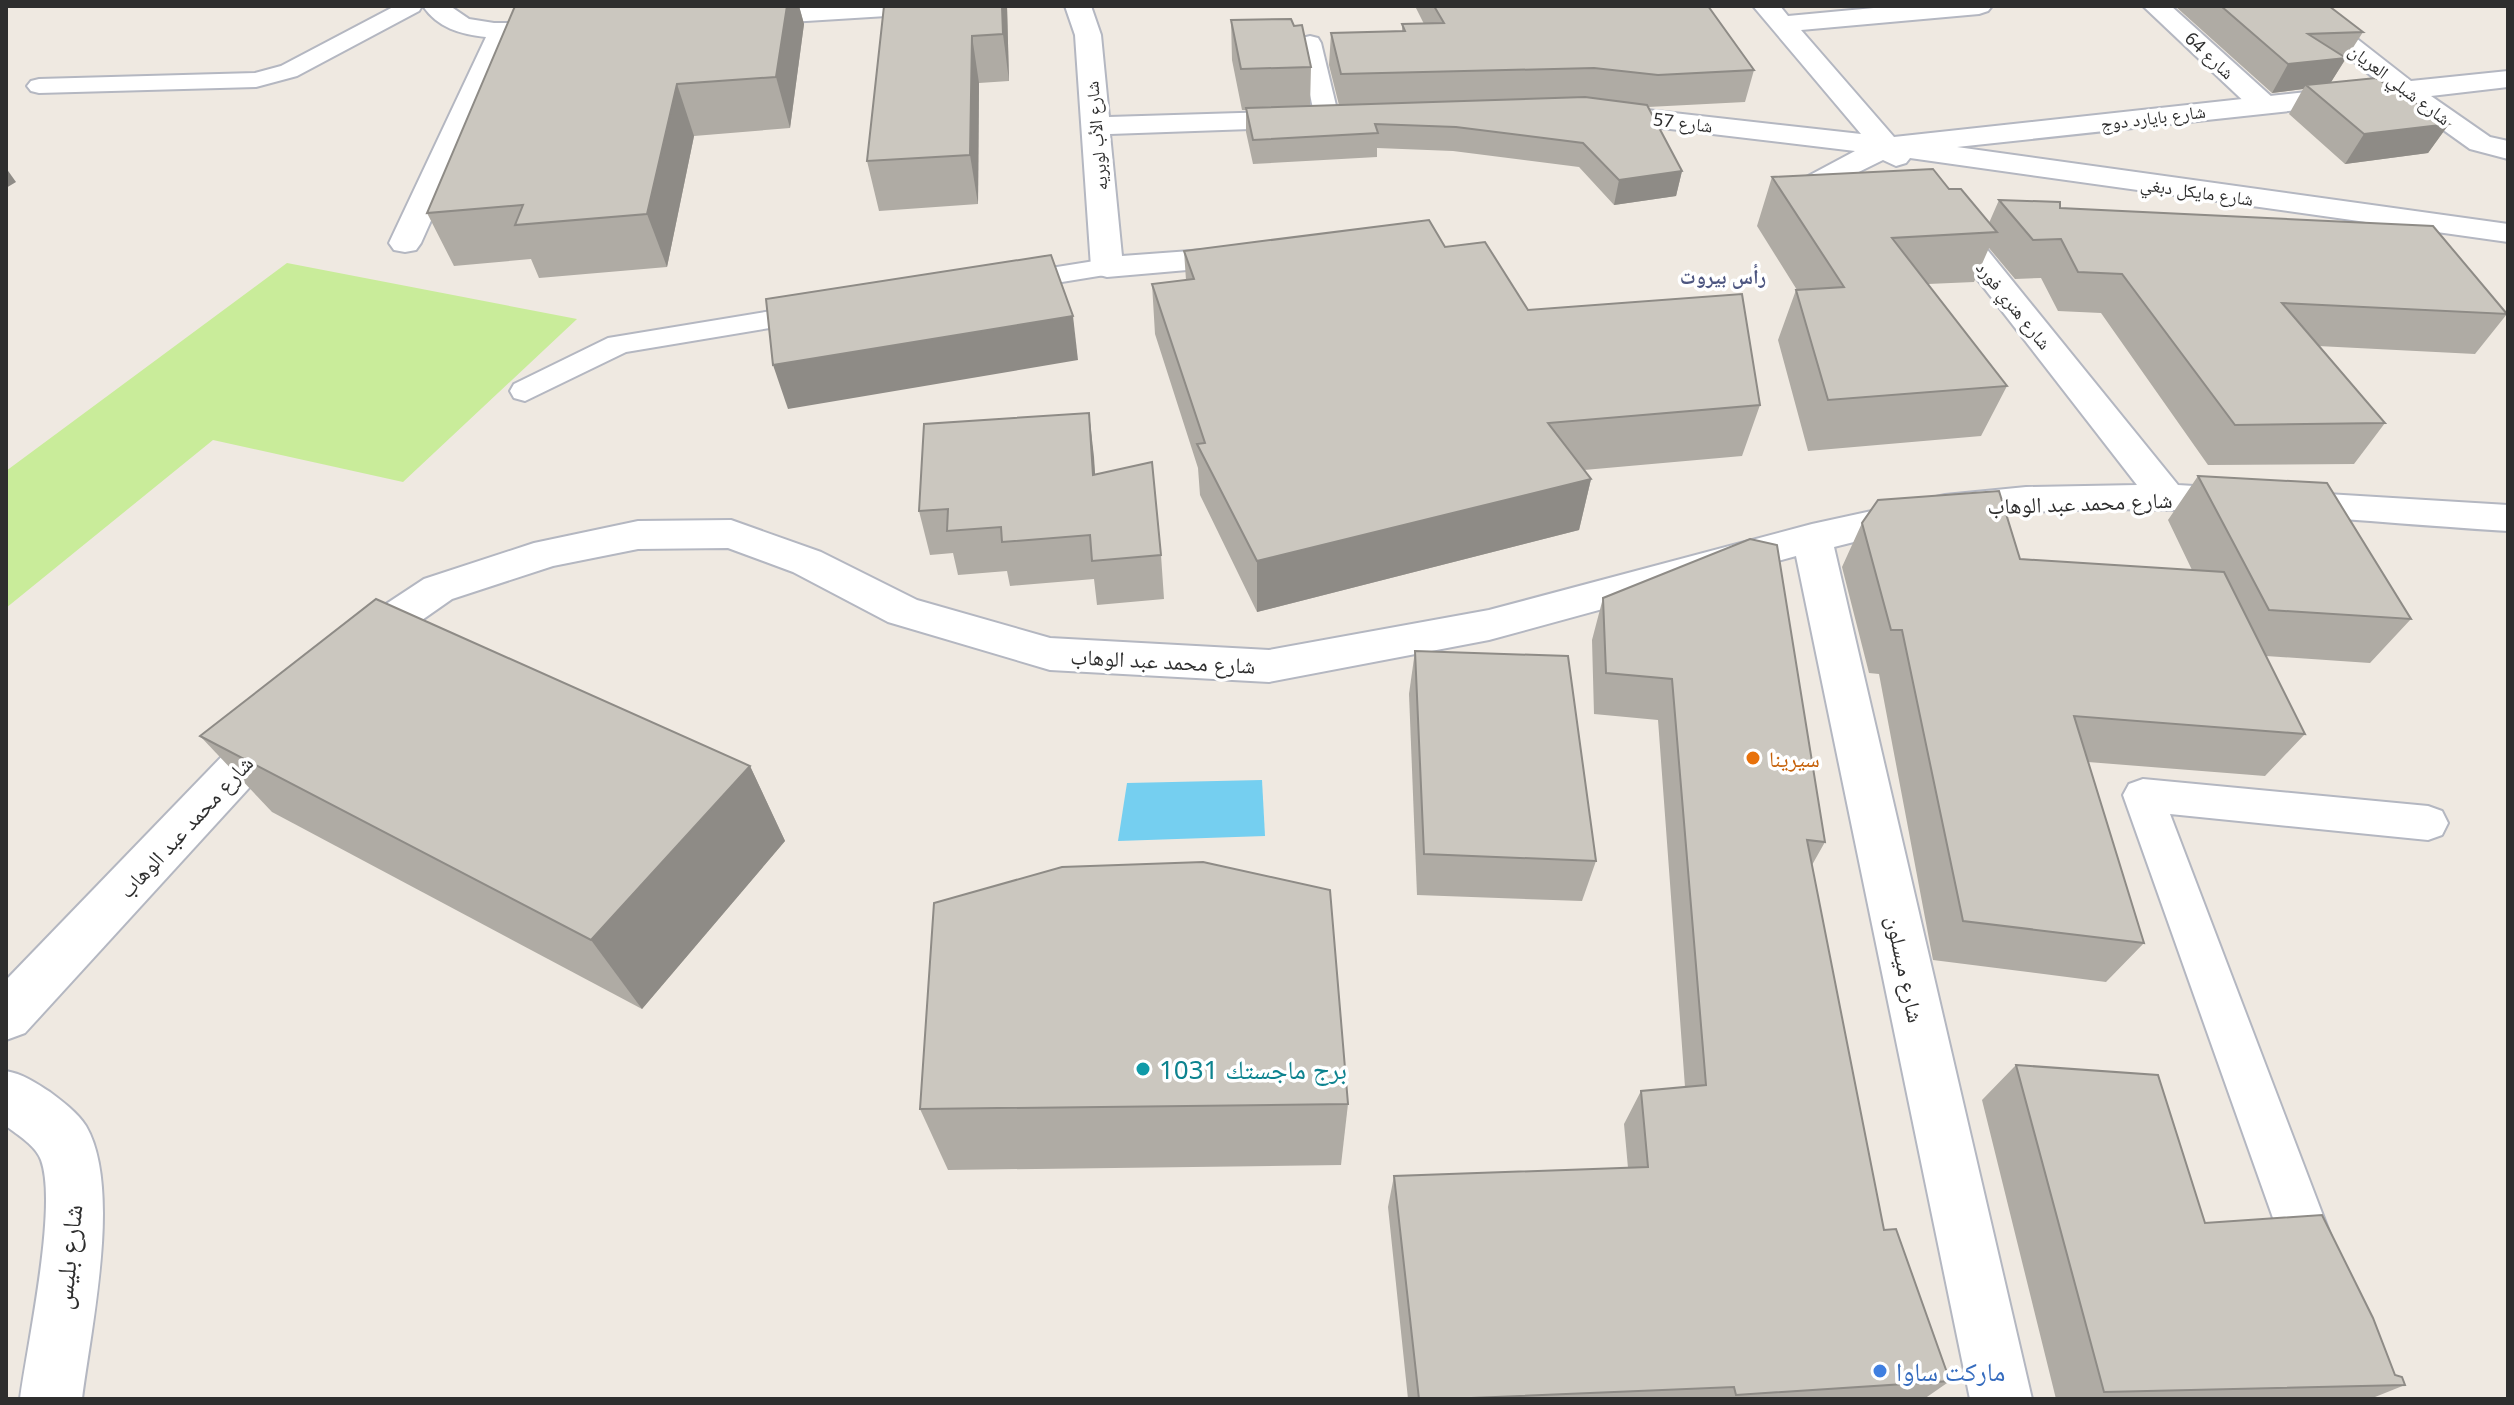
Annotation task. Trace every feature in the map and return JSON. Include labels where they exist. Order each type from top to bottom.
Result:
[{"type":"street","points":[[436,6],[448,18],[469,27],[502,31],[594,26]]},
{"type":"street","points":[[716,19],[919,6]]},
{"type":"street","name":"شارع الأب لوبريه","points":[[1078,6],[1088,35],[1107,267]]},
{"type":"street","points":[[1774,15],[1979,6]]},
{"type":"street","name":"شارع 64","points":[[2156,6],[2263,104]]},
{"type":"street","name":"شارع شبلي العريان","points":[[2299,6],[2404,89],[2480,143],[2508,150]]},
{"type":"street","name":"شارع هنري فورد","points":[[1774,15],[1887,146],[2167,497]]},
{"type":"street","points":[[405,243],[502,31]]},
{"type":"street","name":"شارع بايارد دوج","points":[[1808,188],[1887,146],[2508,79]]},
{"type":"street","name":"شارع 57","points":[[1581,112],[1887,146]]},
{"type":"street","points":[[1095,126],[1357,117]]},
{"type":"street","points":[[2097,124],[2082,143],[2081,152],[2099,178]]},
{"type":"street","name":"شارع مايكل دبغي","points":[[1887,146],[2508,233]]},
{"type":"street","points":[[1107,267],[1280,254]]},
{"type":"street","name":"شارع محمد عبد الوهاب","points":[[6,1016],[359,641],[438,589],[548,553],[638,535],[731,534],[807,562],[903,611],[1050,654],[1269,666],[1489,625],[1812,538],[1945,508],[2026,500],[2167,497],[2508,518]]},
{"type":"street","name":"شارع ميسلون","points":[[1812,538],[2001,1399]]},
{"type":"street","name":"شارع بليس","points":[[6,1097],[42,1119],[65,1143],[74,1179],[75,1219],[51,1399]]},
{"type":"lane","points":[[39,86],[256,80],[289,71],[411,6]]},
{"type":"lane","points":[[1310,43],[1327,118]]},
{"type":"lane","points":[[981,287],[1107,267]]},
{"type":"lane","points":[[525,391],[618,344],[855,307]]},
{"type":"lane","points":[[2328,1296],[2143,795],[2428,823]]},
{"type":"green space","points":[[287,263],[577,319],[403,482],[213,440],[6,608],[6,471]]},
{"type":"water","points":[[1262,780],[1265,836],[1118,841],[1127,783]]},
{"type":"building","points":[[515,6],[787,6],[776,77],[677,84],[647,214],[515,225],[523,205],[427,213]]},
{"type":"building","points":[[884,6],[1002,6],[1003,34],[972,36],[970,155],[867,161]]},
{"type":"building","points":[[1434,6],[1708,6],[1754,70],[1658,75],[1594,68],[1341,74],[1331,33],[1405,31],[1402,24],[1444,23]]},
{"type":"building","points":[[2221,6],[2329,6],[2363,32],[2308,34],[2346,58],[2288,64]]},
{"type":"building","points":[[1291,19],[1294,26],[1302,25],[1311,67],[1241,69],[1231,20]]},
{"type":"building","points":[[2376,78],[2449,124],[2364,134],[2306,85]]},
{"type":"building","points":[[1585,97],[1647,105],[1682,171],[1619,180],[1583,143],[1456,127],[1375,124],[1378,133],[1253,140],[1246,108]]},
{"type":"building","points":[[1933,169],[1949,189],[1961,189],[1997,232],[1892,238],[2007,386],[1828,400],[1796,290],[1844,287],[1772,177]]},
{"type":"building","points":[[1999,200],[2060,202],[2060,208],[2433,226],[2507,314],[2282,303],[2385,423],[2235,425],[2122,274],[2078,272],[2061,239],[2033,240]]},
{"type":"building","points":[[1429,220],[1445,247],[1485,242],[1528,310],[1742,294],[1760,405],[1548,423],[1591,479],[1257,561],[1197,444],[1205,443],[1152,284],[1194,279],[1184,251]]},
{"type":"building","points":[[1051,255],[1073,316],[773,365],[766,299]]},
{"type":"building","points":[[1089,413],[1093,475],[1152,462],[1161,555],[1092,561],[1090,535],[1002,542],[1001,527],[947,531],[948,509],[919,511],[924,424]]},
{"type":"building","points":[[2198,476],[2327,483],[2411,619],[2269,610]]},
{"type":"building","points":[[1999,491],[2020,559],[2224,572],[2305,734],[2074,716],[2144,943],[1963,921],[1902,630],[1891,630],[1862,523],[1878,500]]},
{"type":"building","points":[[1750,539],[1777,545],[1825,842],[1807,840],[1884,1230],[1896,1229],[1950,1381],[1736,1395],[1734,1387],[1419,1399],[1394,1176],[1648,1167],[1641,1091],[1706,1085],[1672,679],[1606,673],[1603,598]]},
{"type":"building","points":[[376,599],[750,766],[591,940],[200,736]]},
{"type":"building","points":[[1415,651],[1568,656],[1596,861],[1424,854]]},
{"type":"building","name":"برج ماجستك 1031","points":[[1203,862],[1330,890],[1348,1104],[920,1109],[934,903],[1062,867]]},
{"type":"building","points":[[2016,1065],[2158,1075],[2205,1223],[2322,1215],[2373,1318],[2395,1375],[2402,1377],[2405,1385],[2104,1392]]},
{"type":"place","name":"سيرينا","points":[[1753,758]]},
{"type":"place","name":"برج ماجستك 1031","points":[[1143,1069]]},
{"type":"place","name":"ماركت ساوا","points":[[1880,1371]]},
{"type":"district","name":"رأس بيروت","points":[[1723,276]]}]
